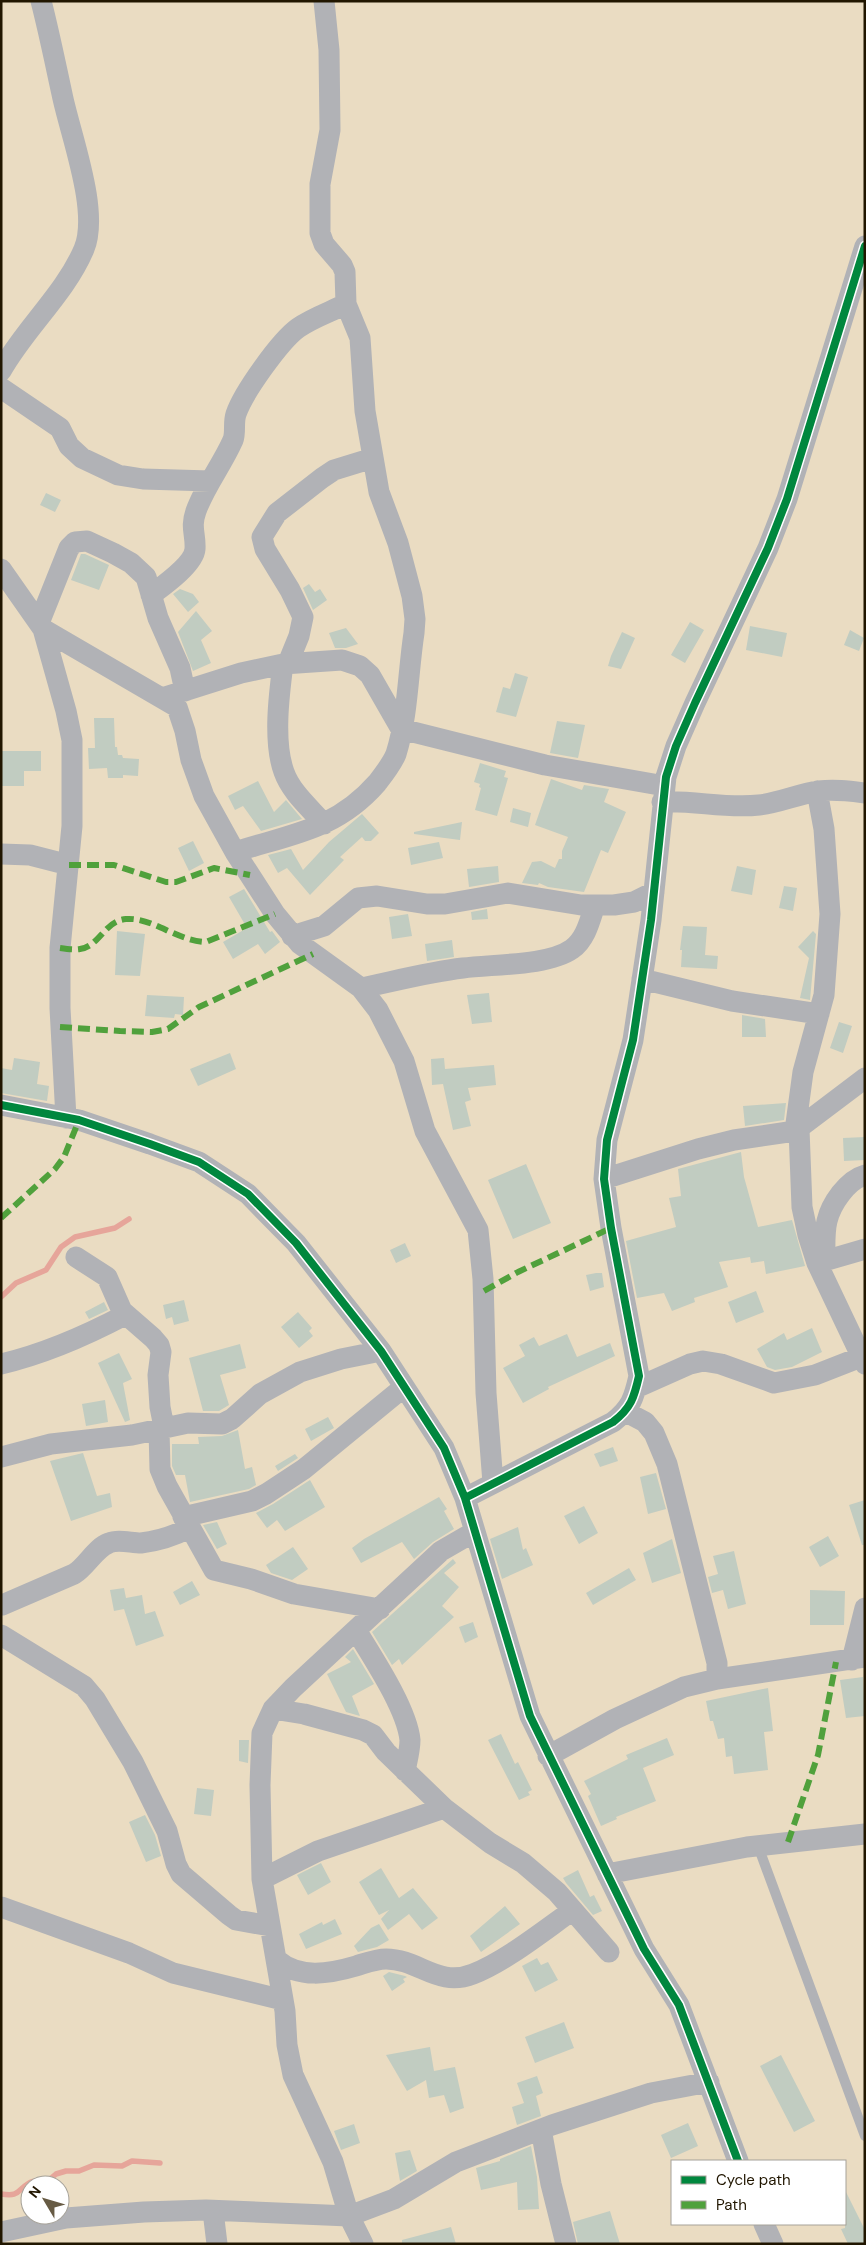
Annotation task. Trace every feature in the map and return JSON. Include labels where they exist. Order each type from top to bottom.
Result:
[{"type":"street","points":[[1,371],[76,266],[90,231],[88,207],[76,150],[41,1]]},
{"type":"street","points":[[235,852],[324,824],[351,808],[368,793],[385,773],[395,755],[401,729],[415,620],[412,596],[398,543],[382,504],[365,411],[360,338],[346,304],[345,272],[342,265],[324,244],[320,233],[320,184],[330,130],[329,50],[324,1]]},
{"type":"street","points":[[465,1498],[613,1422],[626,1412],[634,1398],[639,1376],[611,1228],[604,1179],[607,1140],[634,1040],[654,892],[664,794],[676,746],[768,548],[787,498],[865,246]]},
{"type":"street","points":[[152,595],[170,581],[196,549],[192,528],[194,516],[203,492],[232,442],[235,432],[235,415],[260,373],[290,335],[299,327],[346,304]]},
{"type":"street","points":[[1,388],[60,428],[70,446],[82,458],[118,476],[143,479],[210,481]]},
{"type":"street","points":[[324,824],[294,789],[284,772],[279,735],[280,693],[286,663],[299,636],[303,617],[290,590],[264,549],[262,537],[277,513],[322,478],[334,470],[373,458]]},
{"type":"street","points":[[41,626],[69,548],[75,542],[86,541],[131,563],[146,577],[158,618],[180,668],[185,691]]},
{"type":"street","points":[[1,568],[41,626],[66,711],[72,740],[72,826],[60,948],[60,1008],[66,1118]]},
{"type":"street","points":[[41,626],[177,707],[180,712],[191,760],[204,796],[235,852],[275,914],[292,936],[326,965],[361,988],[378,1010],[404,1061],[426,1131],[478,1230],[483,1279],[486,1393],[494,1483]]},
{"type":"street","points":[[162,698],[241,673],[286,663],[342,660],[360,666],[370,675],[401,729],[682,800],[721,805],[758,805],[817,791],[836,790],[865,793]]},
{"type":"street","points":[[636,1388],[690,1364],[703,1362],[721,1364],[774,1383],[815,1376],[863,1360],[821,1262],[802,1207],[797,1130],[803,1072],[826,982],[830,914],[824,829],[817,791]]},
{"type":"street","points":[[1,854],[30,855],[69,865]]},
{"type":"street","points":[[292,936],[324,926],[358,898],[377,896],[427,904],[444,904],[508,893],[595,905],[614,905],[634,902],[654,892]]},
{"type":"street","points":[[361,988],[439,972],[527,962],[560,955],[573,948],[580,940],[595,905]]},
{"type":"street","points":[[642,979],[732,1001],[819,1014]]},
{"type":"street","points":[[604,1179],[698,1149],[734,1140],[797,1130],[865,1078]]},
{"type":"street","points":[[1,1106],[88,1123],[198,1162],[248,1194],[296,1242],[381,1351],[444,1448],[465,1498],[530,1716],[644,1949],[679,2005],[738,2160]]},
{"type":"street","points":[[821,1262],[827,1221],[833,1207],[851,1182],[865,1175]]},
{"type":"street","points":[[821,1262],[865,1249]]},
{"type":"street","points":[[76,1257],[107,1277],[118,1305],[126,1315],[153,1338],[161,1352],[159,1390],[161,1428],[160,1469],[186,1522],[214,1570],[223,1574],[250,1579],[294,1594],[380,1608]]},
{"type":"street","points":[[1,1364],[37,1354],[105,1326],[126,1315]]},
{"type":"street","points":[[1,1457],[51,1444],[132,1435],[188,1423],[222,1424],[260,1394],[300,1372],[341,1359],[381,1351]]},
{"type":"street","points":[[270,1926],[236,1920],[181,1874],[176,1864],[176,1855],[167,1831],[133,1762],[96,1699],[84,1686],[10,1639],[2,1604],[74,1574],[84,1568],[103,1546],[109,1543],[140,1543],[174,1536],[186,1522],[252,1501],[266,1494],[304,1468],[404,1387]]},
{"type":"street","points":[[626,1412],[645,1422],[654,1432],[667,1464],[717,1663],[718,1679]]},
{"type":"street","points":[[363,2244],[349,2216],[333,2162],[293,2075],[286,2045],[283,2000],[262,1879],[262,1733],[273,1709],[356,1630],[441,1551],[474,1532]]},
{"type":"street","points":[[548,1756],[615,1719],[684,1687],[718,1679],[858,1659],[865,1608]]},
{"type":"street","points":[[356,1630],[387,1682],[405,1722],[410,1740],[405,1771]]},
{"type":"street","points":[[273,1709],[304,1714],[368,1732],[444,1808],[490,1842],[524,1863],[557,1892],[609,1952]]},
{"type":"street","points":[[262,1879],[318,1851],[444,1808]]},
{"type":"street","points":[[607,1874],[758,1846],[865,1834]]},
{"type":"street","points":[[1,1907],[129,1953],[173,1973],[283,2000]]},
{"type":"street","points":[[276,1960],[286,1968],[303,1973],[347,1968],[381,1959],[404,1960],[438,1977],[451,1979],[473,1974],[573,1910]]},
{"type":"street","points":[[1,2232],[66,2218],[144,2212],[213,2211],[349,2216],[394,2199],[456,2162],[542,2129],[651,2093],[709,2082]]},
{"type":"street","points":[[542,2129],[550,2184],[566,2244]]},
{"type":"street","points":[[213,2211],[216,2244]]},
{"type":"street","points":[[764,2225],[773,2244]]},
{"type":"lane","points":[[758,1846],[865,2136]]},
{"type":"building","points":[[46,493],[61,500],[55,512],[40,505]]},
{"type":"building","points":[[81,554],[109,565],[99,590],[71,580]]},
{"type":"building","points":[[309,584],[315,592],[320,589],[327,600],[313,610],[303,588]]},
{"type":"building","points":[[180,589],[193,594],[199,602],[188,612],[173,594]]},
{"type":"building","points":[[196,611],[212,631],[201,640],[211,663],[193,671],[178,632]]},
{"type":"building","points":[[690,622],[704,630],[685,663],[671,655]]},
{"type":"building","points":[[750,626],[787,633],[782,657],[746,650]]},
{"type":"building","points":[[346,628],[358,644],[346,648],[335,648],[329,633]]},
{"type":"building","points":[[850,630],[864,638],[859,651],[844,645]]},
{"type":"building","points":[[622,632],[635,638],[621,669],[608,666]]},
{"type":"building","points":[[515,673],[528,677],[516,717],[496,712],[503,687],[510,689]]},
{"type":"building","points":[[94,718],[114,718],[115,747],[117,747],[118,755],[122,755],[123,758],[139,759],[138,776],[123,775],[123,778],[108,778],[107,768],[89,769],[88,748],[95,748]]},
{"type":"building","points":[[557,721],[585,725],[578,758],[550,753]]},
{"type":"building","points":[[1,751],[41,751],[41,771],[24,771],[24,786],[1,786]]},
{"type":"building","points":[[480,763],[506,771],[504,777],[508,778],[497,816],[475,810],[481,788],[479,787],[480,784],[474,782]]},
{"type":"building","points":[[551,779],[582,790],[584,785],[609,789],[604,802],[626,812],[608,853],[601,850],[584,892],[548,887],[539,883],[538,885],[522,883],[532,862],[541,861],[555,868],[559,859],[562,859],[562,851],[568,837],[535,825]]},
{"type":"building","points":[[258,781],[274,812],[286,800],[302,819],[261,831],[243,806],[235,810],[228,796]]},
{"type":"building","points":[[513,808],[531,813],[528,827],[510,822]]},
{"type":"building","points":[[362,814],[379,833],[371,841],[365,841],[362,837],[340,857],[344,860],[310,895],[287,868],[278,873],[268,855],[291,849],[303,870],[329,842]]},
{"type":"building","points":[[462,822],[460,840],[414,834],[414,832]]},
{"type":"building","points":[[193,841],[204,863],[189,871],[178,848]]},
{"type":"building","points":[[439,842],[443,858],[411,865],[408,848]]},
{"type":"building","points":[[498,866],[499,882],[469,887],[467,869]]},
{"type":"building","points":[[737,866],[756,870],[752,895],[731,891]]},
{"type":"building","points":[[784,886],[797,888],[793,911],[779,908]]},
{"type":"building","points":[[244,889],[270,932],[272,931],[280,942],[265,954],[258,944],[233,959],[223,942],[247,928],[229,897]]},
{"type":"building","points":[[487,909],[488,919],[472,920],[471,912]]},
{"type":"building","points":[[408,914],[412,936],[392,939],[389,917]]},
{"type":"building","points":[[683,926],[707,927],[705,955],[718,956],[717,969],[681,967],[682,950],[680,950]]},
{"type":"building","points":[[117,931],[145,934],[140,976],[115,975]]},
{"type":"building","points":[[813,931],[816,934],[810,1000],[800,998],[809,958],[798,947]]},
{"type":"building","points":[[452,940],[454,957],[427,961],[425,944]]},
{"type":"building","points":[[489,993],[492,1022],[472,1024],[467,995]]},
{"type":"building","points":[[147,995],[184,997],[183,1015],[175,1014],[174,1018],[145,1016]]},
{"type":"building","points":[[742,1015],[765,1019],[766,1037],[742,1037]]},
{"type":"building","points":[[839,1022],[852,1026],[843,1053],[830,1048]]},
{"type":"building","points":[[230,1053],[236,1069],[198,1086],[190,1069]]},
{"type":"building","points":[[14,1058],[40,1062],[37,1084],[49,1086],[47,1101],[1,1093],[1,1068],[12,1070]]},
{"type":"building","points":[[444,1058],[445,1069],[494,1065],[496,1085],[468,1088],[471,1100],[465,1102],[471,1126],[453,1130],[443,1084],[432,1085],[431,1059]]},
{"type":"building","points":[[786,1103],[784,1120],[745,1126],[743,1106]]},
{"type":"building","points":[[865,1137],[865,1160],[844,1161],[843,1138]]},
{"type":"building","points":[[741,1152],[744,1177],[758,1227],[792,1220],[805,1266],[766,1274],[764,1261],[751,1263],[750,1257],[719,1262],[728,1287],[694,1298],[695,1302],[672,1311],[664,1293],[637,1298],[626,1241],[676,1227],[669,1198],[681,1196],[678,1169]]},
{"type":"building","points":[[526,1164],[551,1223],[513,1239],[488,1180]]},
{"type":"building","points":[[405,1243],[411,1256],[396,1263],[390,1250]]},
{"type":"building","points":[[602,1273],[604,1287],[590,1291],[586,1275]]},
{"type":"building","points":[[756,1291],[764,1312],[736,1323],[728,1302]]},
{"type":"building","points":[[184,1300],[189,1321],[174,1325],[172,1317],[166,1319],[163,1305]]},
{"type":"building","points":[[104,1302],[108,1310],[89,1319],[85,1312]]},
{"type":"building","points":[[298,1312],[312,1328],[309,1331],[313,1336],[299,1348],[281,1327]]},
{"type":"building","points":[[812,1328],[822,1352],[792,1367],[775,1370],[767,1367],[757,1349],[784,1333],[787,1340]]},
{"type":"building","points":[[567,1334],[577,1357],[610,1343],[615,1356],[548,1387],[549,1389],[523,1403],[503,1368],[525,1356],[519,1345],[534,1337],[539,1346]]},
{"type":"building","points":[[240,1344],[246,1368],[220,1375],[229,1405],[219,1411],[203,1411],[189,1358]]},
{"type":"building","points":[[119,1353],[132,1379],[123,1383],[130,1420],[125,1422],[98,1363]]},
{"type":"building","points":[[105,1400],[108,1422],[86,1426],[82,1404]]},
{"type":"building","points":[[328,1417],[334,1428],[311,1441],[305,1429]]},
{"type":"building","points":[[238,1430],[245,1469],[252,1467],[256,1485],[249,1489],[190,1502],[185,1475],[176,1475],[172,1466],[172,1444],[199,1444],[198,1437],[222,1436]]},
{"type":"building","points":[[613,1447],[618,1461],[600,1467],[594,1454]]},
{"type":"building","points":[[83,1453],[97,1496],[110,1493],[112,1507],[71,1521],[50,1461]]},
{"type":"building","points":[[295,1454],[298,1458],[278,1471],[275,1466]]},
{"type":"building","points":[[656,1473],[666,1509],[648,1514],[640,1477]]},
{"type":"building","points":[[310,1480],[325,1507],[285,1531],[277,1520],[267,1528],[256,1513]]},
{"type":"building","points":[[439,1497],[447,1509],[444,1511],[454,1529],[433,1542],[414,1559],[402,1542],[361,1563],[352,1548],[364,1539]]},
{"type":"building","points":[[865,1500],[865,1545],[862,1545],[849,1505]]},
{"type":"building","points":[[584,1506],[598,1533],[579,1544],[564,1516]]},
{"type":"building","points":[[217,1522],[227,1544],[217,1549],[203,1525]]},
{"type":"building","points":[[518,1527],[523,1550],[526,1548],[533,1565],[502,1579],[490,1539]]},
{"type":"building","points":[[828,1536],[839,1556],[820,1567],[809,1547]]},
{"type":"building","points":[[672,1539],[681,1573],[652,1583],[643,1553]]},
{"type":"building","points":[[293,1547],[308,1569],[292,1580],[271,1573],[266,1565]]},
{"type":"building","points":[[734,1551],[746,1604],[728,1609],[723,1590],[712,1593],[708,1577],[718,1574],[713,1556]]},
{"type":"building","points":[[453,1559],[456,1563],[444,1573],[459,1587],[442,1606],[454,1617],[402,1665],[399,1659],[392,1665],[372,1632]]},
{"type":"building","points":[[629,1568],[636,1580],[593,1605],[586,1593]]},
{"type":"building","points":[[192,1581],[200,1595],[180,1605],[173,1592]]},
{"type":"building","points":[[124,1588],[126,1598],[142,1595],[145,1614],[155,1611],[164,1636],[136,1646],[124,1609],[114,1611],[110,1590]]},
{"type":"building","points":[[810,1590],[845,1591],[844,1625],[810,1625]]},
{"type":"building","points":[[473,1622],[478,1637],[465,1643],[459,1627]]},
{"type":"building","points":[[353,1649],[374,1684],[352,1696],[360,1716],[346,1712],[327,1674],[351,1662],[345,1657]]},
{"type":"building","points":[[863,1677],[865,1716],[846,1718],[840,1680]]},
{"type":"building","points":[[768,1688],[773,1731],[764,1732],[768,1770],[734,1774],[732,1756],[726,1757],[724,1738],[718,1739],[713,1721],[710,1721],[706,1701]]},
{"type":"building","points":[[501,1734],[515,1764],[518,1762],[532,1790],[528,1792],[530,1795],[519,1800],[488,1740]]},
{"type":"building","points":[[667,1738],[674,1755],[643,1768],[656,1801],[616,1817],[617,1819],[601,1826],[588,1796],[591,1794],[584,1781],[628,1759],[626,1755]]},
{"type":"building","points":[[239,1740],[249,1740],[248,1763],[239,1761]]},
{"type":"building","points":[[197,1788],[214,1790],[211,1816],[194,1814]]},
{"type":"building","points":[[145,1815],[155,1835],[161,1856],[146,1862],[129,1822]]},
{"type":"building","points":[[321,1863],[331,1882],[308,1895],[297,1875]]},
{"type":"building","points":[[381,1868],[399,1898],[413,1888],[438,1918],[422,1930],[409,1914],[388,1930],[381,1919],[389,1910],[379,1915],[359,1882]]},
{"type":"building","points":[[578,1870],[590,1897],[594,1895],[602,1911],[593,1915],[563,1878]]},
{"type":"building","points":[[505,1906],[520,1924],[481,1952],[470,1936]]},
{"type":"building","points":[[335,1919],[342,1934],[306,1949],[299,1934],[322,1922],[323,1925]]},
{"type":"building","points":[[379,1924],[389,1940],[377,1947],[358,1952],[354,1946],[371,1928]]},
{"type":"building","points":[[537,1958],[541,1965],[548,1962],[558,1980],[535,1992],[522,1966]]},
{"type":"building","points":[[389,1972],[407,1977],[403,1979],[405,1982],[392,1991],[383,1976]]},
{"type":"building","points":[[564,2022],[574,2048],[535,2063],[525,2037]]},
{"type":"building","points":[[430,2047],[434,2071],[455,2067],[464,2108],[450,2113],[444,2095],[429,2098],[426,2080],[407,2091],[386,2055]]},
{"type":"building","points":[[781,2055],[815,2121],[794,2132],[760,2066]]},
{"type":"building","points":[[537,2076],[543,2093],[536,2096],[541,2116],[517,2125],[512,2107],[524,2103],[517,2083]]},
{"type":"building","points":[[688,2123],[698,2146],[671,2158],[661,2135]]},
{"type":"building","points":[[354,2124],[360,2143],[341,2150],[334,2131]]},
{"type":"building","points":[[531,2146],[537,2177],[539,2209],[518,2210],[517,2182],[481,2190],[476,2168],[500,2161],[500,2159]]},
{"type":"building","points":[[410,2150],[417,2171],[400,2181],[395,2153]]},
{"type":"building","points":[[846,2192],[865,2230],[865,2244],[848,2244],[841,2229],[845,2228]]},
{"type":"building","points":[[610,2211],[620,2244],[578,2244],[573,2222]]},
{"type":"building","points":[[451,2227],[456,2244],[402,2244],[402,2240]]},
{"type":"waterway","points":[[1,1297],[16,1283],[46,1270],[61,1247],[75,1237],[115,1228],[129,1219]]},
{"type":"waterway","points":[[1,2194],[12,2195],[31,2182],[49,2180],[56,2174],[66,2171],[79,2171],[94,2165],[122,2166],[132,2161],[160,2163]]},
{"type":"marked path","points":[[69,865],[114,865],[166,882],[176,882],[214,868],[250,875]]},
{"type":"marked path","points":[[60,948],[80,949],[87,947],[112,924],[126,919],[136,919],[185,938],[206,942],[275,914]]},
{"type":"marked path","points":[[60,1027],[152,1032],[168,1029],[199,1007],[313,954]]},
{"type":"marked path","points":[[1,1218],[55,1169],[64,1157],[79,1120]]},
{"type":"marked path","points":[[484,1291],[518,1272],[611,1228]]},
{"type":"marked path","points":[[788,1842],[818,1755],[836,1662]]},
{"type":"cycle path","points":[[465,1498],[613,1422],[628,1407],[635,1390],[639,1376],[611,1228],[604,1179],[607,1140],[633,1040],[651,920],[666,777],[676,746],[768,548],[787,499],[865,246]]},
{"type":"cycle path","points":[[1,1105],[79,1120],[199,1162],[248,1194],[296,1243],[381,1351],[444,1448],[465,1498],[530,1716],[644,1949],[679,2005],[738,2160]]}]
